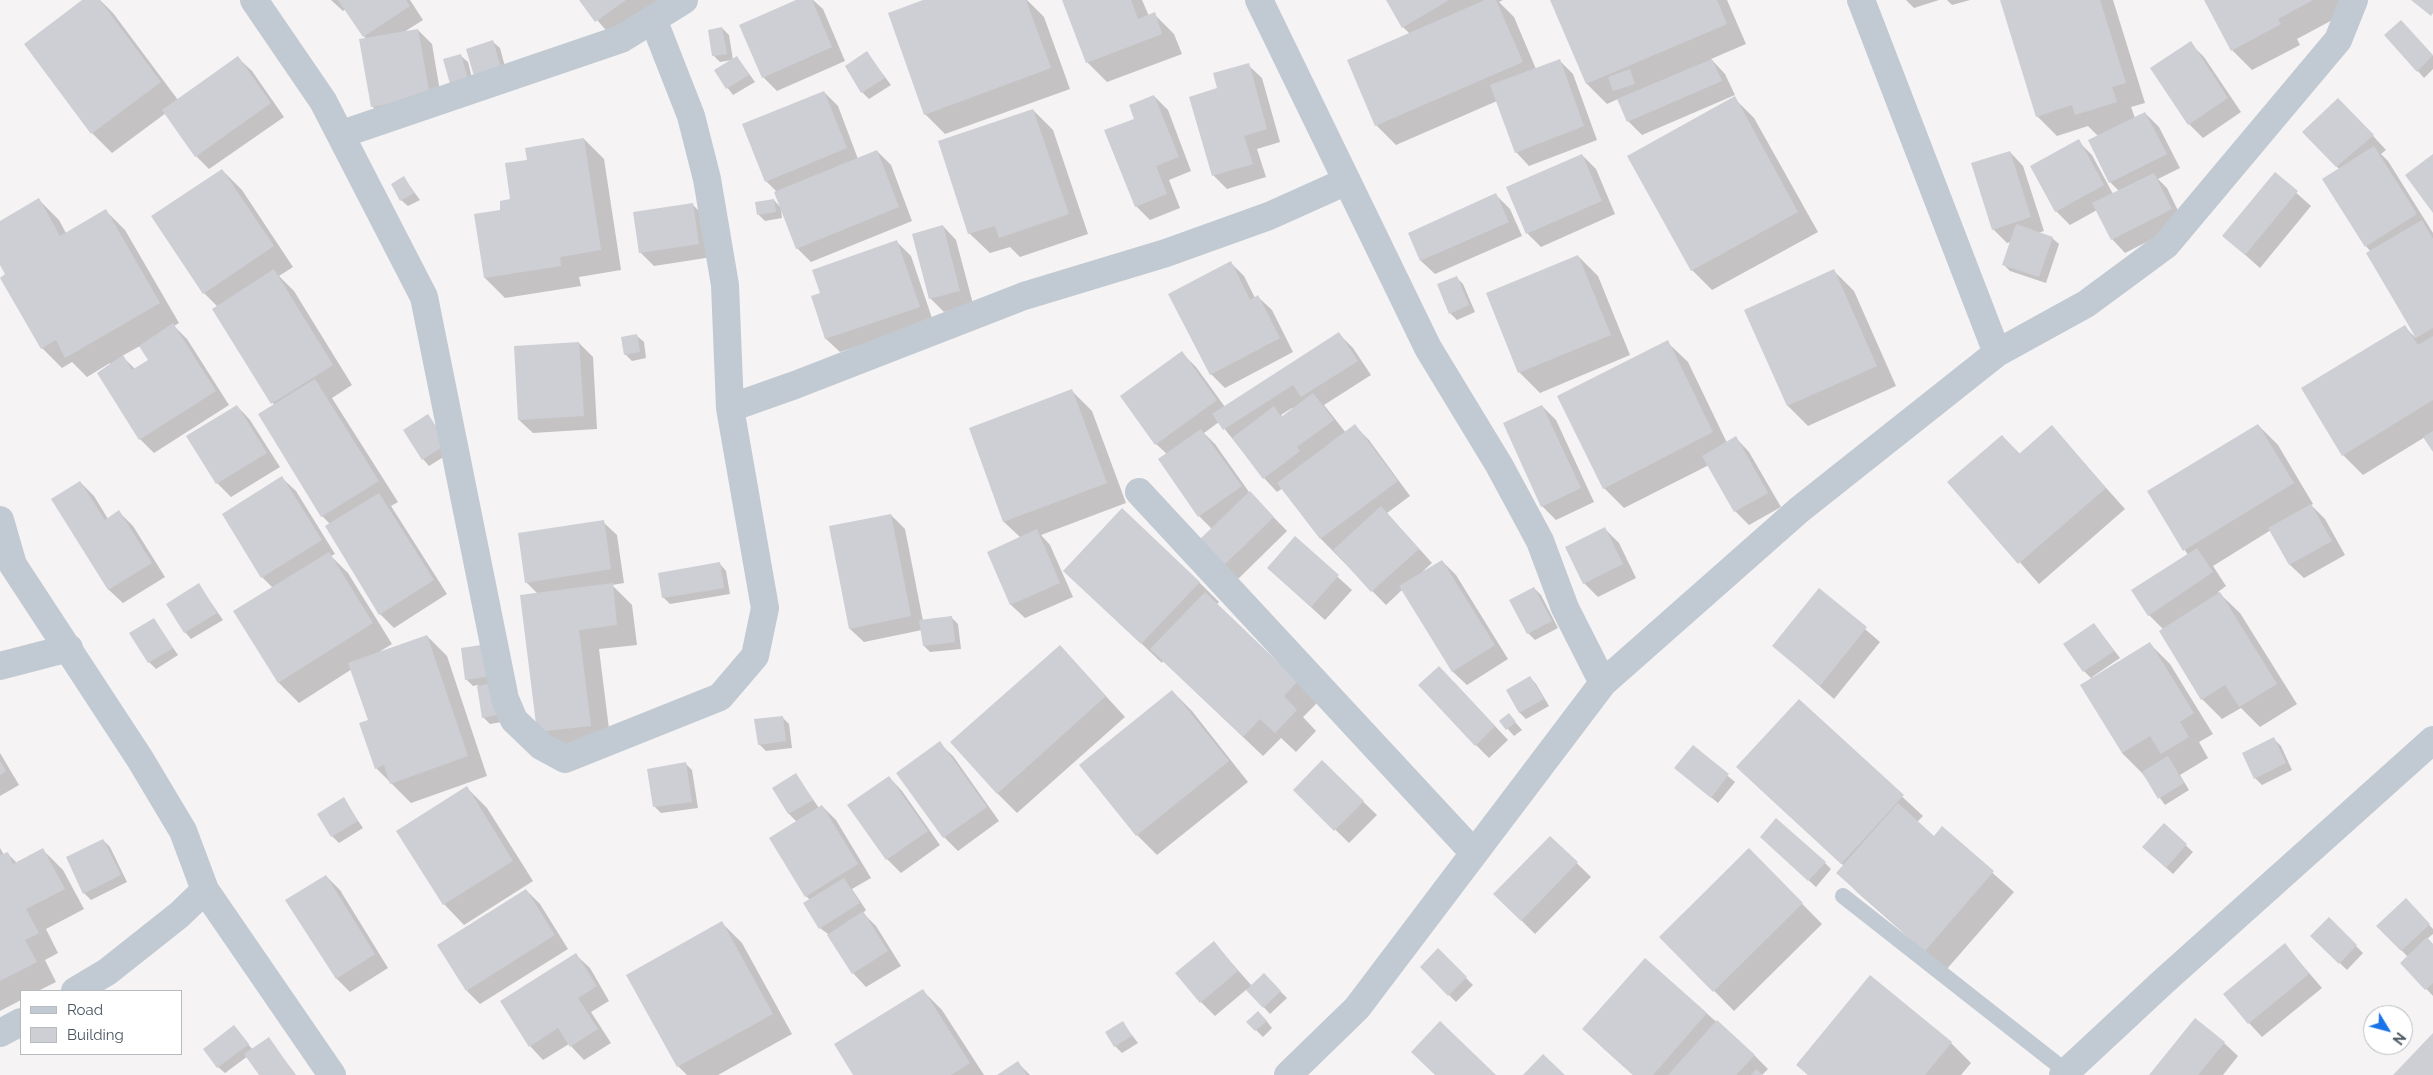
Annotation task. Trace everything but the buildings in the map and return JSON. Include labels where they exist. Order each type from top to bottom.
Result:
[{"type":"street","points":[[254,0],[323,101],[342,134],[424,297],[505,699],[514,720],[541,746],[565,759],[720,698],[755,656],[765,608],[730,408],[725,285],[707,180],[691,116],[653,19]]},
{"type":"street","points":[[342,134],[621,39],[684,0]]},
{"type":"street","points":[[1259,0],[1428,348],[1499,465],[1540,541],[1565,608],[1603,683]]},
{"type":"street","points":[[1861,0],[1997,353]]},
{"type":"street","points":[[1288,1075],[1357,1008],[1603,683],[1799,510],[1997,353],[2086,304],[2166,245],[2338,40],[2354,0]]},
{"type":"street","points":[[730,408],[795,385],[1024,296],[1166,253],[1269,216],[1347,182]]},
{"type":"street","points":[[1139,492],[1474,853]]},
{"type":"street","points":[[0,520],[13,565],[140,759],[183,831],[204,890],[332,1075]]},
{"type":"street","points":[[0,666],[69,648]]},
{"type":"street","points":[[2065,1073],[2164,981],[2433,740]]},
{"type":"street","points":[[77,990],[107,972],[179,915],[204,890]]},
{"type":"street","points":[[0,1033],[20,1023]]},
{"type":"lane","points":[[1843,896],[2065,1073]]}]
